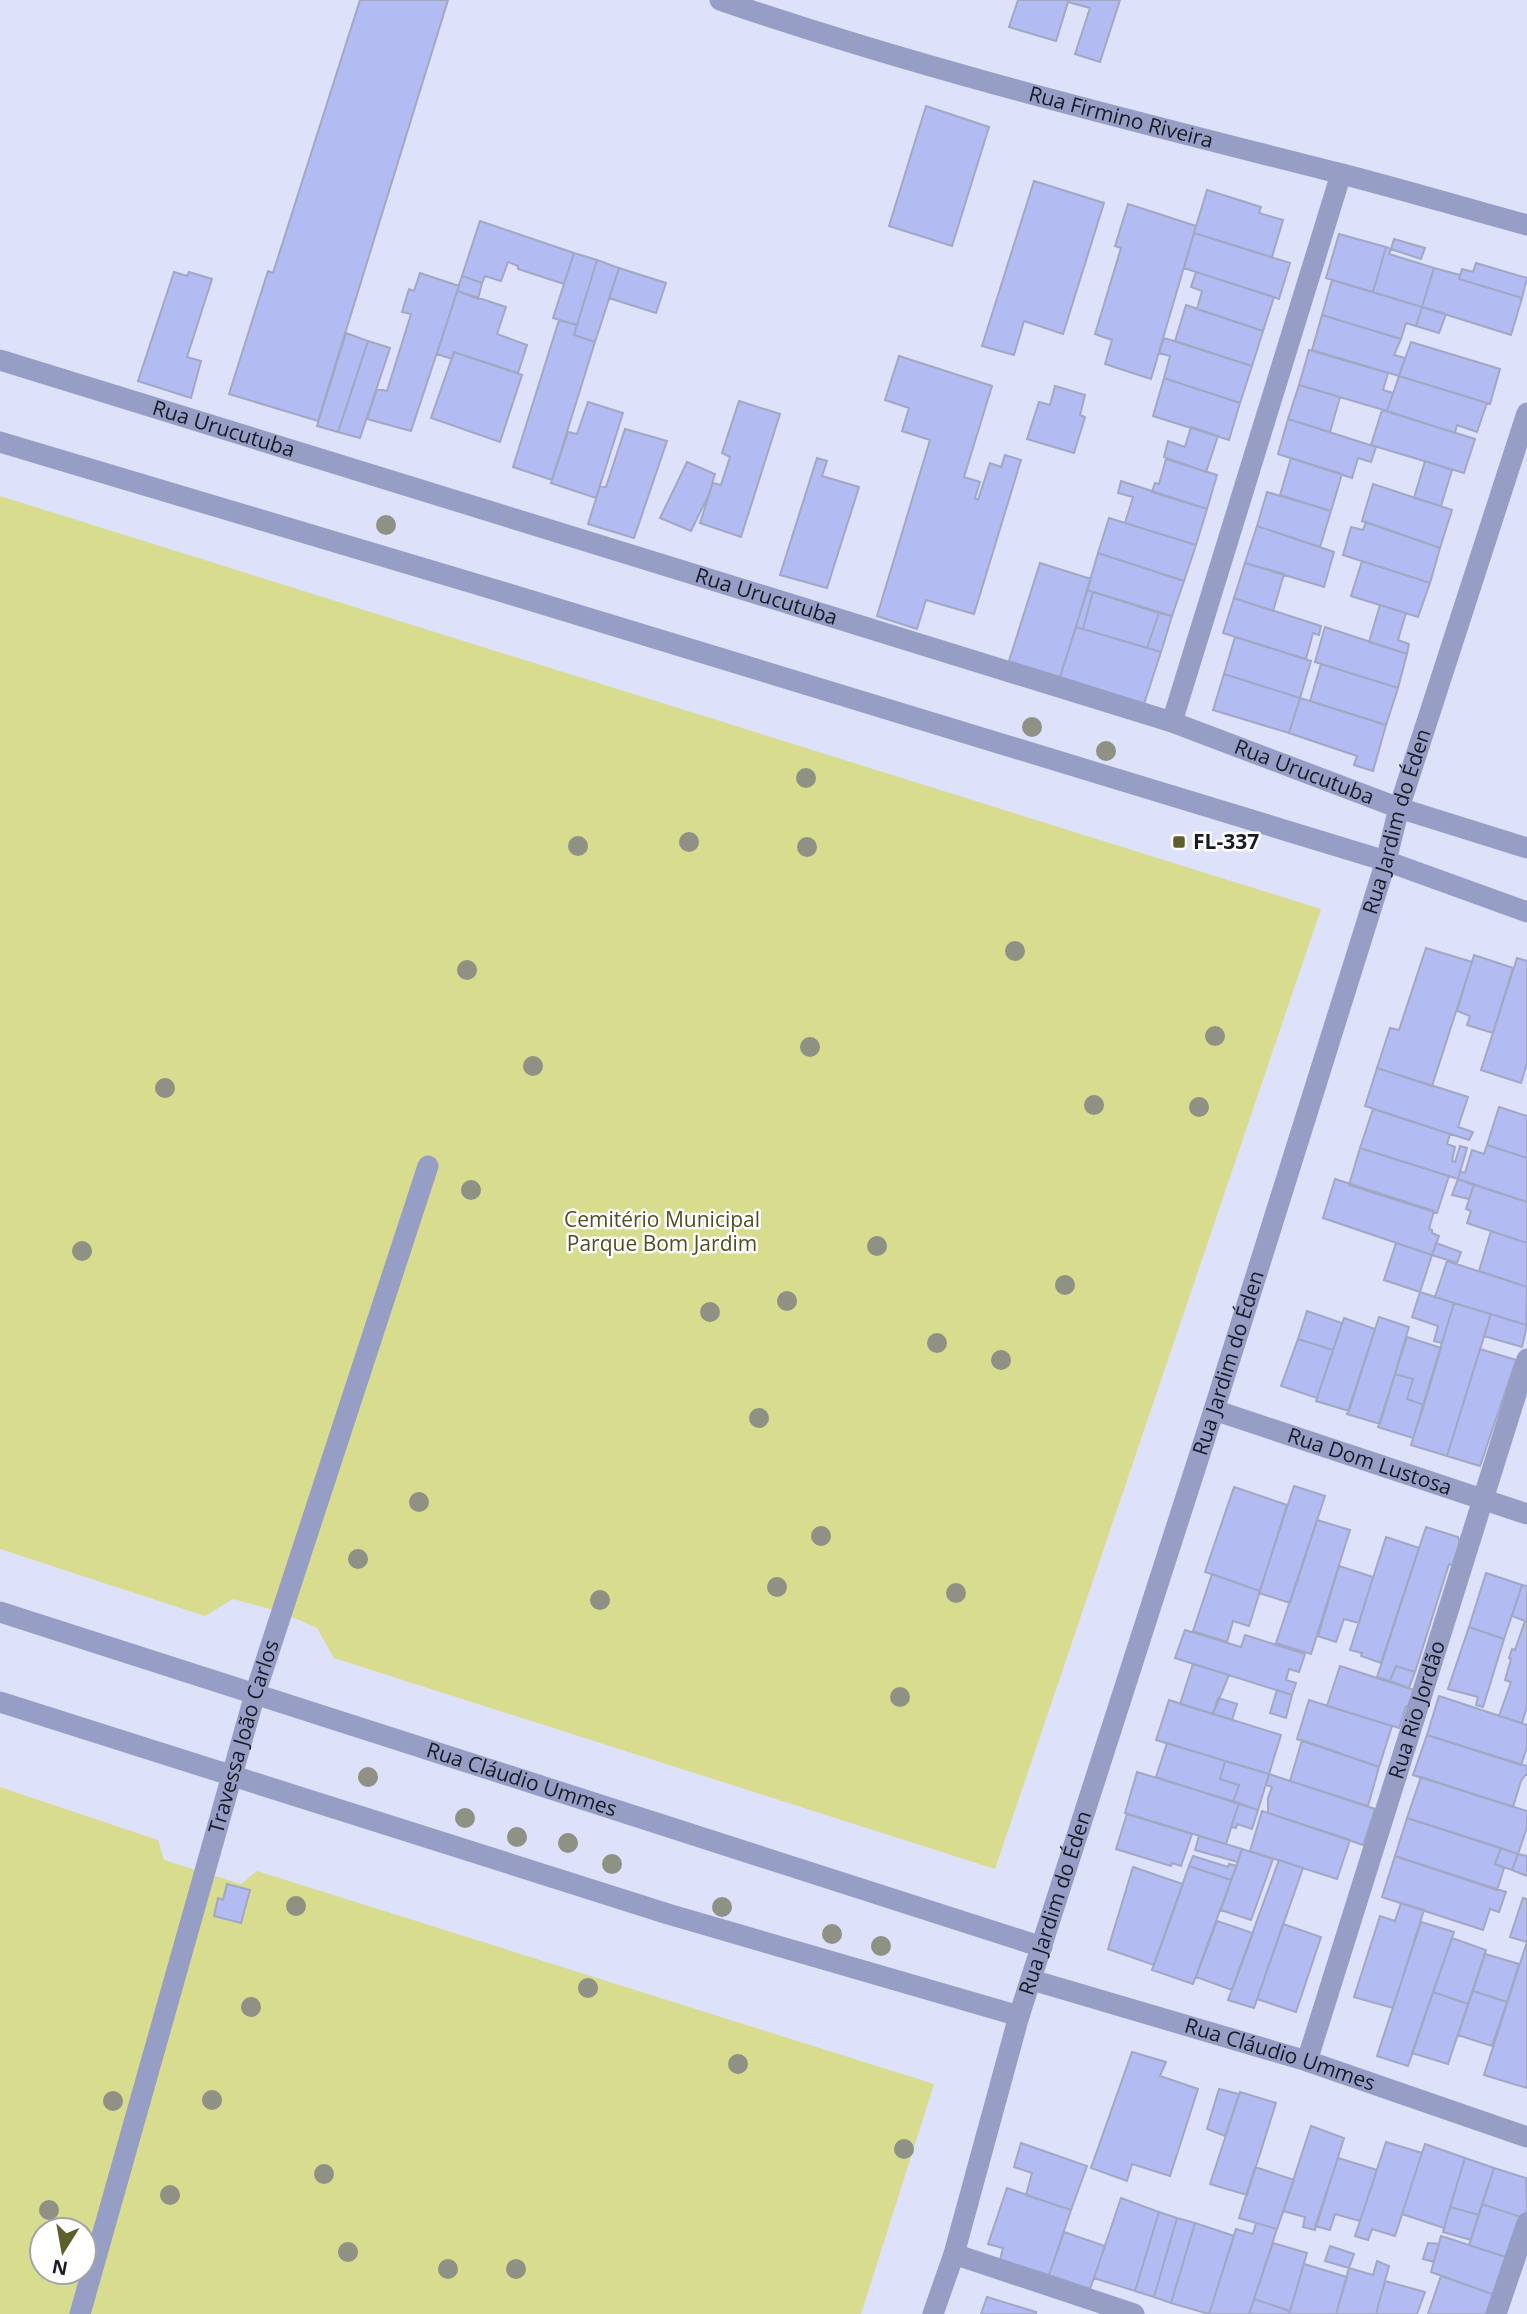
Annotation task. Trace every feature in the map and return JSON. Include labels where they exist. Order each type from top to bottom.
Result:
[{"type":"street","name":"Rua Firmino Riveira","points":[[720,0],[804,29],[1056,102],[1341,174],[1527,225]]},
{"type":"street","points":[[1172,722],[1341,174]]},
{"type":"street","name":"Rua Urucutuba","points":[[0,360],[1172,722],[1399,808],[1527,848]]},
{"type":"street","name":"Rua Jardim do Éden","points":[[933,2314],[954,2254],[1019,2016],[1214,1410],[1386,861],[1399,808],[1527,413]]},
{"type":"street","points":[[0,442],[1386,861],[1527,912]]},
{"type":"street","name":"Travessa João Carlos","points":[[79,2314],[255,1693],[428,1166]]},
{"type":"street","name":"Rua Rio Jordão","points":[[1307,2061],[1527,1359]]},
{"type":"street","name":"Rua Dom Lustosa","points":[[1214,1410],[1527,1514]]},
{"type":"street","name":"Rua Cláudio Ummes","points":[[0,1612],[1042,1947]]},
{"type":"street","points":[[0,1702],[668,1914],[1019,2016]]},
{"type":"street","name":"Rua Cláudio Ummes","points":[[1032,1980],[1307,2061],[1527,2137]]},
{"type":"street","points":[[1496,2314],[1527,2223]]},
{"type":"street","points":[[954,2254],[1134,2314]]},
{"type":"green space","name":"Cemitério Municipal Parque Bom Jardim","points":[[0,496],[1321,909],[995,1869],[334,1658],[317,1628],[281,1612],[233,1599],[205,1616],[0,1549]]},
{"type":"green space","points":[[0,1787],[158,1840],[164,1860],[241,1884],[257,1871],[934,2084],[861,2314],[0,2314]]},
{"type":"building","points":[[360,0],[448,0],[318,421],[229,394],[268,271],[273,273]]},
{"type":"building","points":[[1018,0],[1120,0],[1100,62],[1075,54],[1090,8],[1068,2],[1056,41],[1009,27]]},
{"type":"building","points":[[926,106],[989,127],[952,246],[889,226]]},
{"type":"building","points":[[1034,181],[1104,203],[1063,334],[1024,321],[1014,355],[982,346]]},
{"type":"building","points":[[1207,190],[1261,207],[1259,213],[1283,220],[1272,257],[1194,233]]},
{"type":"building","points":[[1128,204],[1196,226],[1151,379],[1105,364],[1112,340],[1095,334],[1121,248],[1115,246]]},
{"type":"building","points":[[480,221],[574,253],[564,284],[518,269],[518,266],[508,262],[501,281],[485,276],[482,283],[462,276]]},
{"type":"building","points":[[1194,233],[1290,263],[1279,299],[1184,268]]},
{"type":"building","points":[[1339,234],[1386,247],[1373,292],[1326,278]]},
{"type":"building","points":[[1394,239],[1425,248],[1421,259],[1391,249]]},
{"type":"building","points":[[1386,247],[1391,249],[1389,254],[1434,268],[1422,307],[1373,292]]},
{"type":"building","points":[[574,253],[597,260],[577,325],[553,318]]},
{"type":"building","points":[[597,260],[619,268],[595,342],[574,335]]},
{"type":"building","points":[[1476,263],[1527,278],[1522,298],[1459,279],[1462,269],[1473,272]]},
{"type":"building","points":[[619,268],[666,283],[656,313],[609,298]]},
{"type":"building","points":[[1434,268],[1460,275],[1459,279],[1522,298],[1511,335],[1422,307]]},
{"type":"building","points":[[174,272],[187,276],[189,272],[212,279],[187,357],[201,361],[191,398],[138,381]]},
{"type":"building","points":[[1196,272],[1274,297],[1263,331],[1197,309],[1202,291],[1191,287]]},
{"type":"building","points":[[420,273],[459,286],[411,431],[367,419],[377,389],[387,391],[411,314],[402,312],[409,289],[414,291]]},
{"type":"building","points":[[462,276],[482,283],[478,299],[457,291]]},
{"type":"building","points":[[1332,280],[1422,307],[1416,326],[1406,323],[1401,339],[1322,315]]},
{"type":"building","points":[[457,291],[506,307],[497,334],[527,345],[518,373],[454,352],[452,359],[437,354]]},
{"type":"building","points":[[1186,305],[1263,331],[1252,366],[1175,341]]},
{"type":"building","points":[[1422,307],[1446,314],[1439,333],[1416,326]]},
{"type":"building","points":[[1322,315],[1401,339],[1394,355],[1405,358],[1399,376],[1312,350]]},
{"type":"building","points":[[559,320],[577,325],[574,335],[595,342],[552,480],[513,467]]},
{"type":"building","points":[[346,333],[368,341],[338,432],[317,426]]},
{"type":"building","points":[[1164,338],[1252,366],[1240,403],[1164,378],[1170,356],[1159,353]]},
{"type":"building","points":[[368,341],[390,348],[360,438],[338,432]]},
{"type":"building","points":[[1411,342],[1500,369],[1490,404],[1399,376]]},
{"type":"building","points":[[1309,350],[1388,373],[1383,390],[1393,393],[1387,411],[1299,385]]},
{"type":"building","points":[[454,352],[522,375],[500,442],[431,418]]},
{"type":"building","points":[[899,356],[992,386],[964,477],[980,482],[975,498],[978,500],[990,463],[1001,467],[1005,455],[1021,460],[974,614],[926,600],[917,629],[877,616],[930,440],[902,431],[909,408],[885,400]]},
{"type":"building","points":[[1399,376],[1487,403],[1477,432],[1457,425],[1455,433],[1387,411]]},
{"type":"building","points":[[1164,378],[1240,403],[1229,440],[1153,416]]},
{"type":"building","points":[[1299,385],[1340,397],[1330,432],[1288,419]]},
{"type":"building","points":[[1055,386],[1085,395],[1080,415],[1085,417],[1074,453],[1027,439],[1039,402],[1050,405]]},
{"type":"building","points":[[739,401],[780,414],[741,537],[700,523],[713,483],[721,485],[730,457],[722,453]]},
{"type":"building","points":[[588,402],[623,413],[596,498],[551,483],[568,432],[577,434]]},
{"type":"building","points":[[1382,410],[1475,439],[1464,473],[1371,445]]},
{"type":"building","points":[[1288,419],[1376,447],[1371,462],[1358,458],[1352,478],[1278,454]]},
{"type":"building","points":[[1191,427],[1218,436],[1206,472],[1164,457],[1168,441],[1185,447]]},
{"type":"building","points":[[625,429],[667,441],[634,538],[588,524],[600,486],[606,487]]},
{"type":"building","points":[[817,458],[827,461],[822,476],[859,487],[827,588],[780,575]]},
{"type":"building","points":[[1291,458],[1342,474],[1331,511],[1280,495]]},
{"type":"building","points":[[1166,459],[1217,475],[1207,509],[1152,492],[1155,483],[1159,484]]},
{"type":"building","points":[[1425,461],[1452,470],[1441,506],[1414,498]]},
{"type":"building","points":[[687,462],[715,474],[709,494],[691,531],[660,518]]},
{"type":"building","points":[[1121,481],[1207,509],[1196,545],[1125,523],[1133,497],[1118,493]]},
{"type":"building","points":[[1373,484],[1452,510],[1440,548],[1362,521]]},
{"type":"building","points":[[1267,492],[1331,511],[1320,547],[1257,526]]},
{"type":"building","points":[[1109,518],[1196,545],[1184,581],[1098,553]]},
{"type":"building","points":[[1366,522],[1440,548],[1430,583],[1343,555],[1351,527],[1363,530]]},
{"type":"building","points":[[1257,526],[1334,552],[1324,587],[1245,563]]},
{"type":"building","points":[[1098,553],[1184,581],[1172,616],[1087,590]]},
{"type":"building","points":[[1362,561],[1430,583],[1418,617],[1351,596]]},
{"type":"building","points":[[1040,563],[1091,579],[1060,677],[1009,661]]},
{"type":"building","points":[[1245,563],[1284,574],[1273,611],[1234,598]]},
{"type":"building","points":[[1087,590],[1093,592],[1083,629],[1076,627]]},
{"type":"building","points":[[1093,592],[1159,613],[1147,648],[1083,629]]},
{"type":"building","points":[[1234,598],[1321,626],[1319,635],[1313,633],[1306,659],[1223,633]]},
{"type":"building","points":[[1380,605],[1406,613],[1398,640],[1409,644],[1407,654],[1369,642]]},
{"type":"building","points":[[1159,613],[1172,616],[1161,652],[1147,648]]},
{"type":"building","points":[[1076,627],[1161,652],[1144,704],[1060,677]]},
{"type":"building","points":[[1325,627],[1407,654],[1398,688],[1315,662]]},
{"type":"building","points":[[1235,637],[1311,661],[1300,698],[1224,674]]},
{"type":"building","points":[[1321,664],[1398,688],[1386,725],[1310,701]]},
{"type":"building","points":[[1224,674],[1300,698],[1289,733],[1213,710]]},
{"type":"building","points":[[1300,698],[1386,725],[1373,771],[1354,765],[1357,756],[1289,733]]},
{"type":"building","points":[[1426,948],[1472,962],[1432,1086],[1377,1068],[1390,1028],[1399,1030]]},
{"type":"building","points":[[1474,955],[1513,968],[1493,1033],[1467,1025],[1470,1016],[1457,1011]]},
{"type":"building","points":[[1517,958],[1527,961],[1527,1063],[1521,1083],[1481,1070]]},
{"type":"building","points":[[1377,1068],[1468,1097],[1458,1127],[1473,1132],[1469,1140],[1365,1106]]},
{"type":"building","points":[[1499,1107],[1527,1116],[1527,1158],[1487,1145]]},
{"type":"building","points":[[1373,1109],[1450,1134],[1447,1144],[1455,1147],[1452,1161],[1455,1162],[1460,1146],[1467,1148],[1458,1179],[1360,1148]]},
{"type":"building","points":[[1487,1145],[1527,1158],[1527,1202],[1458,1179],[1460,1171],[1465,1173],[1472,1150],[1484,1154]]},
{"type":"building","points":[[1360,1148],[1449,1176],[1437,1213],[1349,1185]]},
{"type":"building","points":[[1335,1179],[1434,1211],[1429,1229],[1439,1236],[1432,1255],[1323,1218]]},
{"type":"building","points":[[1458,1179],[1474,1185],[1469,1199],[1452,1195]]},
{"type":"building","points":[[1474,1185],[1527,1202],[1527,1243],[1467,1223],[1471,1211],[1466,1209]]},
{"type":"building","points":[[1491,1231],[1527,1243],[1527,1287],[1479,1271]]},
{"type":"building","points":[[1396,1243],[1432,1255],[1420,1292],[1384,1280]]},
{"type":"building","points":[[1436,1243],[1461,1252],[1457,1263],[1432,1255]]},
{"type":"building","points":[[1447,1261],[1527,1287],[1526,1325],[1435,1297]]},
{"type":"building","points":[[1420,1292],[1454,1303],[1442,1343],[1434,1341],[1438,1326],[1412,1317]]},
{"type":"building","points":[[1454,1303],[1491,1314],[1447,1456],[1411,1445]]},
{"type":"building","points":[[1307,1311],[1342,1323],[1333,1350],[1298,1339]]},
{"type":"building","points":[[1491,1314],[1527,1325],[1522,1347],[1484,1336]]},
{"type":"building","points":[[1379,1317],[1409,1327],[1380,1424],[1347,1414]]},
{"type":"building","points":[[1344,1318],[1375,1329],[1349,1411],[1316,1401]]},
{"type":"building","points":[[1407,1337],[1441,1348],[1424,1405],[1407,1399],[1413,1379],[1395,1374]]},
{"type":"building","points":[[1298,1339],[1333,1350],[1317,1398],[1281,1386]]},
{"type":"building","points":[[1480,1349],[1516,1360],[1480,1466],[1447,1456]]},
{"type":"building","points":[[1395,1374],[1413,1379],[1407,1399],[1424,1405],[1413,1438],[1378,1427]]},
{"type":"building","points":[[1294,1486],[1325,1496],[1290,1603],[1259,1593]]},
{"type":"building","points":[[1234,1487],[1287,1505],[1260,1591],[1205,1572]]},
{"type":"building","points":[[1317,1520],[1350,1530],[1311,1654],[1276,1643]]},
{"type":"building","points":[[1426,1527],[1458,1537],[1461,1548],[1455,1566],[1449,1564],[1415,1672],[1396,1666],[1390,1681],[1377,1677]]},
{"type":"building","points":[[1386,1537],[1419,1548],[1381,1663],[1350,1650]]},
{"type":"building","points":[[1339,1566],[1373,1577],[1359,1623],[1344,1619],[1336,1642],[1318,1636]]},
{"type":"building","points":[[1486,1573],[1522,1585],[1504,1639],[1469,1627]]},
{"type":"building","points":[[1212,1574],[1260,1591],[1249,1626],[1233,1621],[1227,1642],[1193,1631]]},
{"type":"building","points":[[1522,1585],[1527,1586],[1527,1706],[1522,1723],[1499,1716],[1511,1682],[1505,1680],[1511,1659],[1509,1658],[1512,1649],[1515,1650],[1525,1621],[1512,1616]]},
{"type":"building","points":[[1469,1627],[1504,1639],[1483,1707],[1476,1705],[1478,1697],[1448,1689]]},
{"type":"building","points":[[1185,1630],[1241,1647],[1245,1635],[1305,1654],[1299,1672],[1289,1669],[1286,1680],[1296,1683],[1292,1695],[1175,1658]]},
{"type":"building","points":[[1193,1664],[1229,1675],[1213,1714],[1180,1704]]},
{"type":"building","points":[[1340,1666],[1417,1691],[1411,1707],[1406,1706],[1399,1728],[1327,1706]]},
{"type":"building","points":[[1396,1666],[1415,1672],[1409,1688],[1390,1681]]},
{"type":"building","points":[[1277,1690],[1292,1695],[1286,1718],[1270,1713]]},
{"type":"building","points":[[1439,1696],[1527,1725],[1527,1747],[1521,1765],[1427,1735]]},
{"type":"building","points":[[1218,1698],[1237,1704],[1232,1720],[1213,1714]]},
{"type":"building","points":[[1169,1700],[1281,1735],[1269,1774],[1156,1740]]},
{"type":"building","points":[[1309,1700],[1392,1726],[1379,1767],[1297,1739]]},
{"type":"building","points":[[1427,1735],[1527,1766],[1527,1775],[1521,1781],[1513,1807],[1413,1775]]},
{"type":"building","points":[[1302,1740],[1379,1767],[1368,1806],[1290,1781]]},
{"type":"building","points":[[1167,1743],[1225,1761],[1220,1779],[1239,1785],[1233,1802],[1156,1777]]},
{"type":"building","points":[[1225,1761],[1269,1774],[1258,1810],[1233,1802],[1239,1785],[1220,1779]]},
{"type":"building","points":[[1137,1772],[1239,1803],[1226,1844],[1125,1813]]},
{"type":"building","points":[[1269,1774],[1375,1809],[1363,1845],[1268,1813],[1268,1798],[1272,1787],[1266,1785]]},
{"type":"building","points":[[1421,1777],[1527,1811],[1527,1827],[1518,1854],[1407,1818]]},
{"type":"building","points":[[1239,1803],[1258,1810],[1252,1829],[1237,1824],[1236,1828],[1231,1827]]},
{"type":"building","points":[[1262,1811],[1350,1840],[1337,1879],[1250,1851]]},
{"type":"building","points":[[1127,1814],[1192,1834],[1181,1866],[1172,1863],[1171,1866],[1116,1849]]},
{"type":"building","points":[[1407,1818],[1501,1848],[1495,1864],[1504,1868],[1497,1890],[1395,1856]]},
{"type":"building","points":[[1199,1836],[1242,1849],[1238,1862],[1195,1850]]},
{"type":"building","points":[[1501,1848],[1518,1854],[1512,1870],[1495,1864]]},
{"type":"building","points":[[1242,1849],[1273,1859],[1251,1920],[1221,1910]]},
{"type":"building","points":[[1518,1854],[1527,1856],[1527,1876],[1512,1870]]},
{"type":"building","points":[[1193,1856],[1228,1867],[1229,1864],[1237,1866],[1231,1880],[1189,1866]]},
{"type":"building","points":[[1395,1856],[1506,1892],[1499,1912],[1490,1909],[1483,1930],[1382,1897]]},
{"type":"building","points":[[1279,1860],[1303,1868],[1254,2008],[1228,2000]]},
{"type":"building","points":[[1189,1866],[1231,1880],[1193,1984],[1152,1970]]},
{"type":"building","points":[[1133,1867],[1183,1884],[1154,1965],[1108,1949]]},
{"type":"building","points":[[227,1884],[250,1890],[241,1923],[214,1916],[218,1898],[223,1900]]},
{"type":"building","points":[[1523,1898],[1527,1899],[1527,1942],[1510,1937]]},
{"type":"building","points":[[1401,1903],[1424,1910],[1393,2008],[1354,1997],[1380,1916],[1395,1921]]},
{"type":"building","points":[[1217,1921],[1253,1933],[1232,1990],[1196,1977]]},
{"type":"building","points":[[1421,1922],[1454,1932],[1408,2066],[1377,2056]]},
{"type":"building","points":[[1283,1924],[1321,1937],[1296,2012],[1257,1999]]},
{"type":"building","points":[[1452,1938],[1486,1950],[1468,2004],[1433,1992]]},
{"type":"building","points":[[1527,1942],[1527,2088],[1484,2075]]},
{"type":"building","points":[[1485,1954],[1519,1964],[1507,2002],[1473,1991]]},
{"type":"building","points":[[1473,1991],[1507,2002],[1492,2046],[1458,2035]]},
{"type":"building","points":[[1433,1992],[1468,2004],[1448,2064],[1412,2053]]},
{"type":"building","points":[[1132,2052],[1166,2062],[1160,2076],[1198,2089],[1170,2176],[1132,2164],[1127,2181],[1091,2168]]},
{"type":"building","points":[[1219,2089],[1239,2094],[1225,2136],[1207,2129]]},
{"type":"building","points":[[1240,2092],[1276,2103],[1247,2195],[1210,2184]]},
{"type":"building","points":[[1311,2126],[1344,2138],[1315,2230],[1303,2227],[1305,2217],[1283,2211]]},
{"type":"building","points":[[1386,2142],[1422,2153],[1395,2236],[1372,2229],[1368,2240],[1355,2236]]},
{"type":"building","points":[[1021,2143],[1087,2166],[1071,2210],[1026,2195],[1032,2173],[1014,2167]]},
{"type":"building","points":[[1425,2144],[1465,2158],[1444,2228],[1402,2214]]},
{"type":"building","points":[[1338,2158],[1377,2170],[1360,2221],[1335,2214],[1330,2230],[1315,2226]]},
{"type":"building","points":[[1465,2158],[1494,2168],[1479,2215],[1450,2207]]},
{"type":"building","points":[[1255,2167],[1294,2180],[1277,2229],[1239,2218]]},
{"type":"building","points":[[1494,2168],[1526,2178],[1527,2210],[1524,2218],[1482,2204]]},
{"type":"building","points":[[1007,2188],[1071,2210],[1049,2275],[1000,2260],[1003,2248],[988,2244]]},
{"type":"building","points":[[1121,2198],[1159,2212],[1135,2291],[1094,2278]]},
{"type":"building","points":[[1482,2204],[1524,2218],[1509,2258],[1469,2245]]},
{"type":"building","points":[[1450,2207],[1479,2215],[1471,2240],[1443,2232]]},
{"type":"building","points":[[1159,2212],[1177,2218],[1154,2297],[1135,2291]]},
{"type":"building","points":[[1177,2218],[1195,2223],[1171,2303],[1154,2297]]},
{"type":"building","points":[[1195,2223],[1234,2236],[1209,2314],[1171,2303]]},
{"type":"building","points":[[1256,2223],[1277,2229],[1249,2314],[1209,2314],[1236,2229],[1253,2234]]},
{"type":"building","points":[[1064,2232],[1105,2246],[1090,2289],[1049,2275]]},
{"type":"building","points":[[1441,2236],[1509,2258],[1495,2295],[1431,2272]]},
{"type":"building","points":[[1273,2243],[1307,2253],[1290,2311],[1254,2299]]},
{"type":"building","points":[[1428,2243],[1439,2244],[1434,2262],[1423,2259]]},
{"type":"building","points":[[1330,2246],[1354,2254],[1349,2268],[1325,2261]]},
{"type":"building","points":[[1377,2261],[1389,2266],[1376,2314],[1336,2314],[1349,2268],[1373,2275]]},
{"type":"building","points":[[1304,2264],[1347,2277],[1336,2314],[1289,2314]]},
{"type":"building","points":[[1441,2276],[1495,2295],[1488,2314],[1428,2314]]},
{"type":"building","points":[[1385,2281],[1425,2292],[1417,2314],[1376,2314]]},
{"type":"building","points":[[987,2297],[1036,2312],[1036,2314],[981,2314]]},
{"type":"building","points":[[1254,2299],[1290,2311],[1289,2314],[1249,2314]]},
{"type":"place","name":"FL-337","points":[[1179,842]]}]
